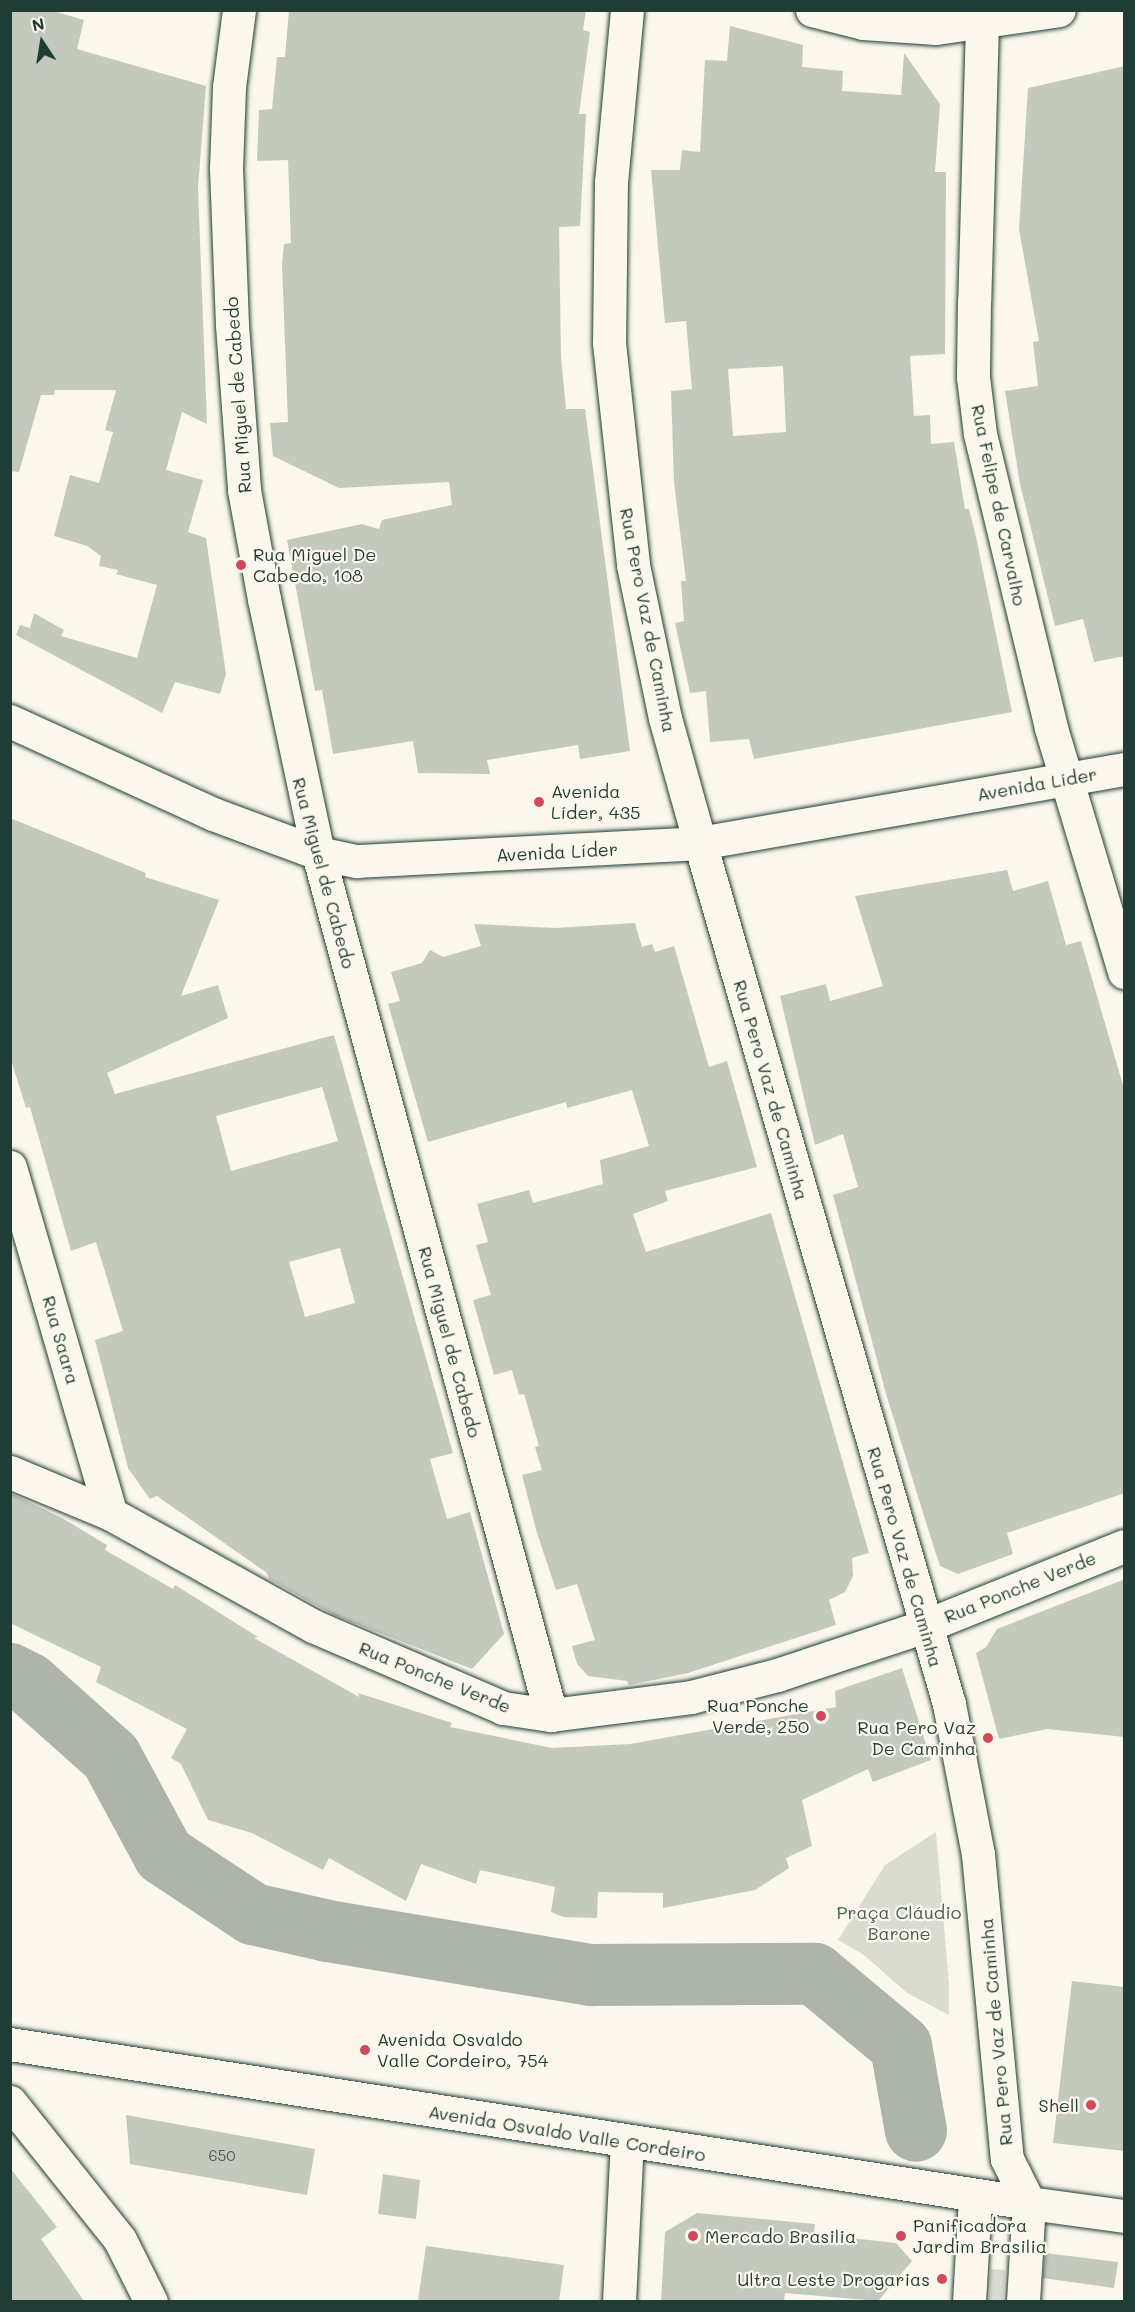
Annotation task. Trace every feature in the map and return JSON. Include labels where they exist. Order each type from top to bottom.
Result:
[{"type":"street","name":"Rua Miguel de Cabedo","points":[[239,10],[229,87],[226,168],[238,428],[266,610],[318,853],[551,1715]]},
{"type":"street","name":"Rua Pero Vaz de Caminha","points":[[627,10],[611,181],[609,343],[619,464],[633,565],[665,718],[949,1704],[978,1854],[1007,2159],[1029,2203]]},
{"type":"street","points":[[812,10],[862,23],[936,28],[1059,10]]},
{"type":"street","name":"Rua Felipe de Carvalho","points":[[982,23],[974,377],[1003,540],[1068,779],[1125,972]]},
{"type":"street","name":"Avenida Líder","points":[[13,727],[213,814],[318,853],[357,861],[700,843],[1125,769]]},
{"type":"street","name":"Rua Saara","points":[[10,1167],[111,1514]]},
{"type":"street","name":"Rua Ponche Verde","points":[[10,1472],[111,1514],[313,1626],[503,1708],[551,1715],[690,1697],[777,1676],[925,1626],[1125,1546]]},
{"type":"street","name":"Avenida Osvaldo Valle Cordeiro","points":[[10,2044],[975,2197],[1125,2216]]},
{"type":"street","points":[[10,2102],[120,2240],[151,2301]]},
{"type":"street","points":[[619,2301],[627,2141]]},
{"type":"street","name":"Rua Pero Vaz de Caminha","points":[[975,2197],[1007,2159]]},
{"type":"street","points":[[969,2301],[975,2197]]},
{"type":"street","points":[[1023,2301],[1029,2203]]},
{"type":"green space","name":"Praça Cláudio Barone","points":[[936,1832],[949,1985],[949,2015],[907,1993],[864,1955],[838,1940],[885,1865]]},
{"type":"green space","points":[[991,2269],[1005,2270],[1003,2301],[989,2301]]},
{"type":"building","points":[[10,10],[50,10],[84,20],[77,49],[206,86],[198,188],[207,424],[182,412],[166,470],[203,480],[188,532],[206,538],[226,674],[220,694],[175,682],[162,713],[16,635],[20,625],[30,628],[34,613],[64,630],[61,636],[137,658],[157,585],[116,574],[118,570],[99,566],[101,556],[87,546],[54,536],[70,475],[99,483],[113,432],[105,430],[116,390],[55,390],[54,395],[41,395],[19,472],[10,471]]},
{"type":"building","points":[[289,10],[586,10],[583,30],[590,32],[579,114],[586,114],[580,226],[559,227],[561,357],[566,409],[585,409],[630,751],[580,759],[578,745],[487,760],[490,774],[418,773],[413,741],[333,754],[322,690],[315,691],[287,540],[362,524],[379,529],[382,520],[452,505],[449,482],[339,488],[273,456],[270,423],[288,422],[282,264],[284,244],[291,243],[288,160],[257,161],[259,110],[272,109],[277,57],[285,57]]},
{"type":"building","points":[[730,26],[803,45],[802,67],[843,71],[842,91],[901,95],[904,53],[940,104],[935,172],[946,172],[945,354],[910,356],[914,416],[930,415],[931,444],[954,442],[965,509],[969,509],[976,537],[1012,712],[754,759],[749,739],[710,742],[706,691],[690,693],[675,623],[684,621],[681,581],[686,581],[674,482],[671,391],[692,389],[686,321],[665,323],[651,170],[680,170],[682,150],[700,152],[705,60],[727,61]],"holes":[[[783,366],[786,432],[733,436],[728,369]]]},
{"type":"building","points":[[1125,66],[1125,656],[1094,662],[1083,619],[1055,626],[1020,484],[1005,391],[1038,386],[1033,342],[1039,341],[1019,229],[1028,88]]},
{"type":"building","points":[[10,818],[146,873],[145,877],[219,900],[181,996],[218,985],[228,1018],[107,1073],[115,1094],[334,1035],[453,1453],[430,1459],[447,1519],[470,1512],[504,1634],[472,1669],[334,1615],[269,1579],[267,1573],[157,1496],[150,1499],[128,1468],[95,1340],[123,1331],[96,1242],[71,1251],[30,1107],[26,1108],[10,1057]],"holes":[[[322,1087],[338,1141],[231,1171],[216,1116]],[[340,1248],[355,1303],[305,1317],[289,1262]]]},
{"type":"building","points":[[1007,870],[1013,891],[1048,881],[1066,945],[1081,941],[1125,1092],[1125,1493],[1007,1533],[1013,1554],[958,1574],[940,1566],[934,1548],[886,1394],[833,1195],[858,1187],[843,1134],[815,1145],[780,996],[826,984],[830,1001],[883,986],[855,896]]},
{"type":"building","points":[[635,923],[642,947],[652,944],[655,952],[674,946],[709,1067],[727,1061],[757,1167],[665,1191],[668,1201],[633,1214],[646,1252],[771,1213],[869,1553],[852,1558],[853,1576],[845,1592],[829,1600],[836,1625],[688,1673],[629,1685],[627,1681],[588,1676],[577,1664],[572,1646],[595,1640],[577,1584],[556,1590],[537,1533],[522,1475],[542,1470],[535,1447],[539,1446],[524,1394],[519,1395],[512,1370],[494,1375],[473,1300],[491,1295],[476,1245],[488,1242],[477,1204],[529,1190],[533,1203],[603,1184],[600,1160],[649,1146],[632,1090],[567,1108],[566,1102],[428,1142],[388,1004],[400,1001],[391,972],[422,963],[430,950],[443,957],[481,946],[474,924],[555,928]]},
{"type":"building","points":[[10,1493],[62,1518],[107,1545],[105,1550],[173,1589],[175,1585],[258,1637],[254,1638],[359,1697],[358,1693],[452,1723],[450,1727],[552,1748],[630,1744],[836,1707],[835,1691],[902,1668],[931,1760],[873,1782],[868,1769],[802,1800],[812,1846],[786,1858],[789,1868],[755,1890],[663,1908],[663,1893],[598,1892],[597,1918],[563,1917],[551,1912],[555,1887],[480,1870],[476,1884],[421,1864],[406,1901],[329,1858],[323,1870],[252,1833],[208,1820],[181,1764],[171,1758],[187,1729],[96,1682],[101,1667],[10,1623]]},
{"type":"building","points":[[1125,1579],[1125,1737],[1047,1729],[999,1739],[976,1653],[986,1647],[997,1629]]},
{"type":"building","name":"Shell","points":[[1072,1981],[1125,1987],[1125,2151],[1053,2143]]},
{"type":"building","points":[[126,2115],[315,2149],[307,2195],[130,2164]]},
{"type":"building","points":[[10,2168],[57,2227],[41,2239],[84,2301],[10,2301]]},
{"type":"building","points":[[383,2174],[420,2180],[416,2219],[378,2214]]},
{"type":"building","points":[[697,2213],[815,2224],[814,2234],[896,2243],[912,2261],[878,2301],[785,2293],[784,2301],[661,2301],[665,2232]]},
{"type":"building","points":[[426,2246],[564,2265],[559,2301],[418,2301]]},
{"type":"building","points":[[1045,2253],[1118,2262],[1114,2288],[1043,2278]]},
{"type":"waterway","points":[[10,1674],[28,1683],[111,1757],[164,1855],[253,1914],[328,1931],[592,1975],[815,1974],[901,2046],[916,2131]]},
{"type":"place","name":"Rua Miguel De Cabedo, 108","points":[[241,565]]},
{"type":"place","name":"Avenida Líder, 435","points":[[539,802]]},
{"type":"place","name":"Rua Ponche Verde, 250","points":[[821,1716]]},
{"type":"place","name":"Rua Pero Vaz De Caminha","points":[[988,1738]]},
{"type":"place","name":"Avenida Osvaldo Valle Cordeiro, 754","points":[[365,2050]]},
{"type":"place","name":"Shell","points":[[1091,2105]]},
{"type":"place","name":"Mercado Brasilia","points":[[693,2236]]},
{"type":"place","name":"Panificadora Jardim Brasilia","points":[[901,2236]]},
{"type":"place","name":"Ultra Leste Drogarias","points":[[942,2279]]}]
